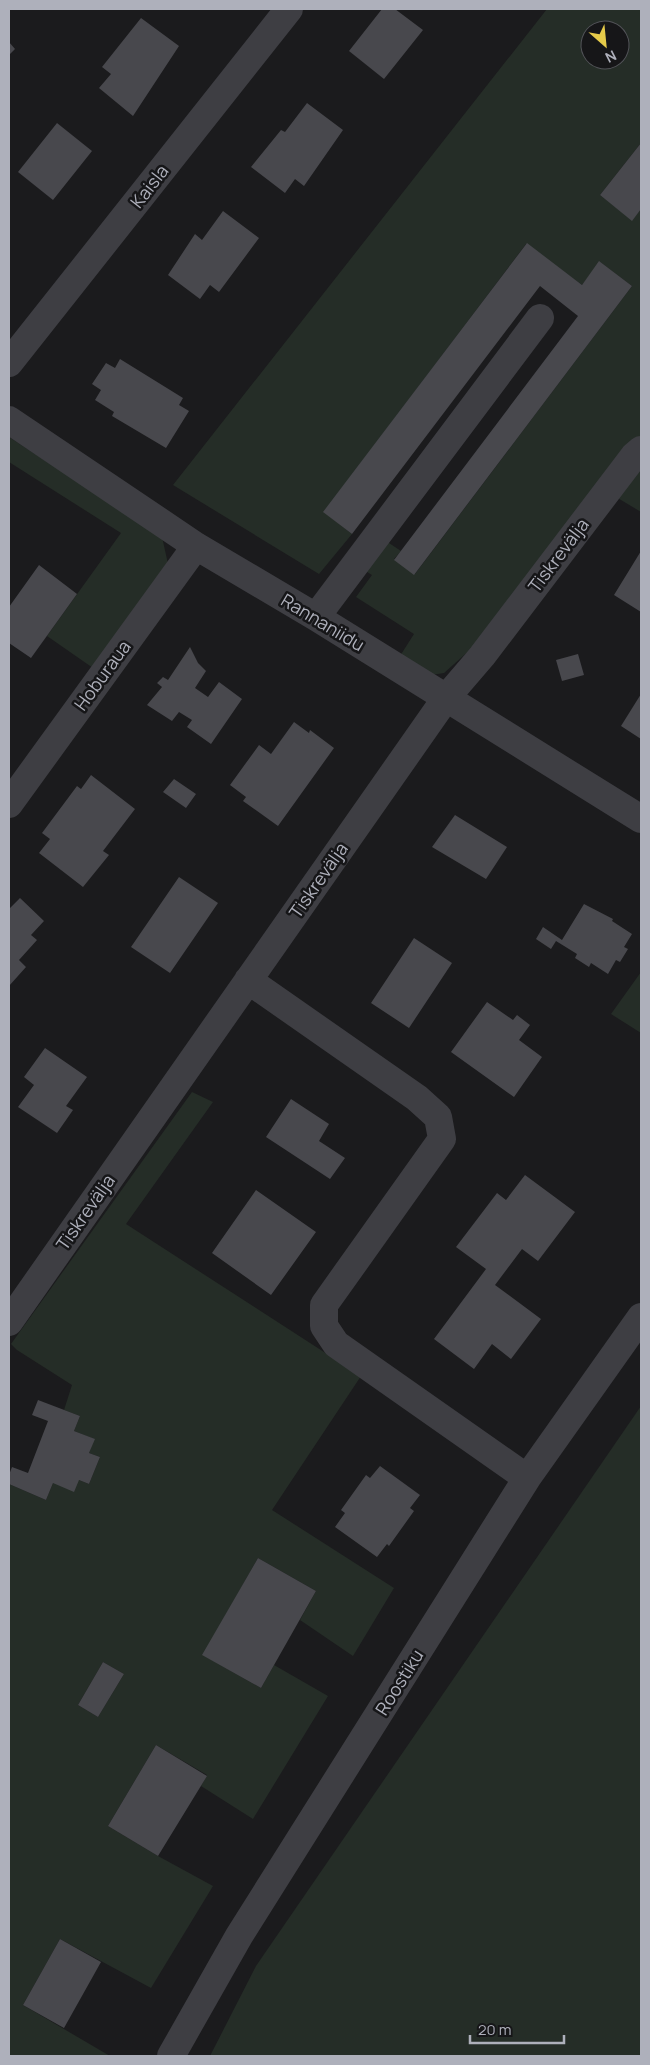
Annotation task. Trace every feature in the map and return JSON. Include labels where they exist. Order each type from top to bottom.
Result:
[{"type":"street","name":"Kaisla","points":[[9,363],[289,9]]},
{"type":"street","points":[[316,617],[540,318]]},
{"type":"street","name":"Rannaniidu","points":[[9,420],[196,546],[316,617],[641,819]]},
{"type":"street","name":"Tiskrevälja","points":[[9,1322],[446,698],[482,656],[634,456],[641,450]]},
{"type":"street","name":"Hoburaua","points":[[9,804],[196,546]]},
{"type":"street","points":[[248,980],[417,1098],[438,1117],[442,1139],[324,1305],[324,1326],[336,1344],[527,1478]]},
{"type":"street","name":"Roostiku","points":[[171,2056],[239,1936],[527,1478],[641,1317]]},
{"type":"shaded area","points":[[547,9],[641,9],[641,143],[600,195],[632,220],[641,209],[641,436],[612,467],[490,632],[444,673],[431,675],[400,656],[414,634],[356,597],[372,575],[364,570],[386,541],[401,551],[394,559],[415,574],[632,286],[600,262],[582,285],[526,244],[324,512],[352,534],[319,574],[173,485]]},
{"type":"shaded area","points":[[9,437],[162,537],[168,564],[93,668],[47,636],[121,533],[9,462]]},
{"type":"shaded area","points":[[641,466],[641,512],[616,497]]},
{"type":"shaded area","points":[[641,972],[641,1033],[611,1014]]},
{"type":"shaded area","points":[[192,1092],[213,1102],[126,1224],[361,1376],[272,1510],[394,1588],[353,1656],[300,1620],[316,1591],[258,1558],[203,1655],[261,1688],[274,1665],[328,1696],[253,1819],[201,1786],[207,1775],[156,1745],[108,1826],[213,1886],[151,1988],[60,1939],[23,2005],[110,2056],[9,2056],[9,1484],[46,1500],[53,1483],[79,1480],[89,1484],[100,1457],[89,1453],[94,1439],[74,1431],[80,1416],[64,1410],[72,1385],[17,1350],[11,1344]],"holes":[[[103,1662],[124,1674],[98,1717],[78,1705]]]},
{"type":"shaded area","points":[[641,1406],[641,2056],[210,2056],[256,1966]]},
{"type":"building","points":[[382,9],[395,9],[423,30],[384,79],[349,51]]},
{"type":"building","points":[[141,18],[179,46],[133,116],[99,88],[111,74],[102,67]]},
{"type":"building","points":[[9,42],[15,49],[9,55]]},
{"type":"building","points":[[307,103],[343,130],[304,186],[295,179],[285,193],[251,167],[281,130],[285,132]]},
{"type":"building","points":[[57,123],[92,151],[53,200],[18,172]]},
{"type":"building","points":[[641,143],[641,209],[632,221],[600,195]]},
{"type":"building","points":[[223,211],[259,238],[219,292],[210,285],[200,299],[168,275],[195,234],[202,240]]},
{"type":"building","points":[[527,243],[582,285],[599,261],[632,286],[414,575],[394,560],[578,316],[540,286],[352,534],[323,512]]},
{"type":"building","points":[[120,359],[183,398],[179,405],[189,411],[166,448],[112,416],[114,412],[95,400],[101,390],[92,384],[106,363],[115,368]]},
{"type":"building","points":[[641,551],[641,612],[614,595]]},
{"type":"building","points":[[39,565],[77,594],[31,658],[9,643],[9,607]]},
{"type":"building","points":[[190,647],[198,663],[206,671],[195,688],[208,697],[219,682],[242,699],[211,744],[187,727],[192,720],[179,712],[172,721],[147,705],[162,687],[157,683],[163,677],[168,680]]},
{"type":"building","points":[[578,654],[584,675],[562,681],[556,660]]},
{"type":"building","points":[[641,694],[641,739],[621,726]]},
{"type":"building","points":[[294,722],[309,733],[310,730],[334,748],[278,826],[243,801],[246,797],[230,785],[259,745],[271,754]]},
{"type":"building","points":[[91,775],[135,809],[103,851],[109,855],[83,887],[39,853],[50,839],[42,833],[77,786],[81,789]]},
{"type":"building","points":[[174,779],[196,794],[186,808],[163,792]]},
{"type":"building","points":[[455,815],[507,847],[486,879],[432,847]]},
{"type":"building","points":[[179,877],[218,903],[170,973],[131,947]]},
{"type":"building","points":[[20,898],[44,921],[31,935],[37,940],[19,960],[26,967],[9,986],[9,909]]},
{"type":"building","points":[[584,904],[613,919],[612,921],[632,934],[624,947],[628,949],[620,962],[616,960],[608,974],[591,963],[589,967],[575,958],[577,954],[556,941],[551,949],[536,939],[543,927],[562,940]]},
{"type":"building","points":[[414,938],[452,963],[409,1028],[371,1003]]},
{"type":"building","points":[[487,1002],[513,1020],[517,1015],[530,1025],[519,1040],[542,1057],[514,1097],[451,1052]]},
{"type":"building","points":[[45,1048],[87,1077],[66,1106],[73,1110],[57,1133],[18,1107],[34,1085],[24,1077]]},
{"type":"building","points":[[291,1099],[329,1124],[319,1141],[345,1158],[330,1179],[266,1137]]},
{"type":"building","points":[[525,1175],[575,1212],[538,1261],[522,1249],[495,1285],[541,1319],[511,1359],[492,1344],[474,1369],[434,1339],[486,1269],[456,1247],[497,1193],[506,1200]]},
{"type":"building","points":[[256,1190],[316,1232],[271,1295],[212,1253]]},
{"type":"building","points":[[38,1400],[80,1416],[74,1431],[95,1439],[89,1453],[100,1457],[89,1484],[79,1480],[74,1492],[53,1483],[46,1500],[9,1484],[9,1475],[12,1467],[28,1473],[48,1421],[32,1415]]},
{"type":"building","points":[[380,1466],[420,1495],[410,1508],[414,1511],[389,1546],[387,1544],[377,1557],[335,1527],[345,1513],[341,1510],[366,1475],[370,1478]]},
{"type":"building","points":[[258,1558],[316,1591],[261,1688],[202,1655]]},
{"type":"building","points":[[103,1662],[124,1674],[98,1717],[78,1705]]},
{"type":"building","points":[[156,1745],[207,1776],[158,1856],[108,1826]]},
{"type":"building","points":[[60,1939],[101,1962],[64,2028],[23,2005]]}]
